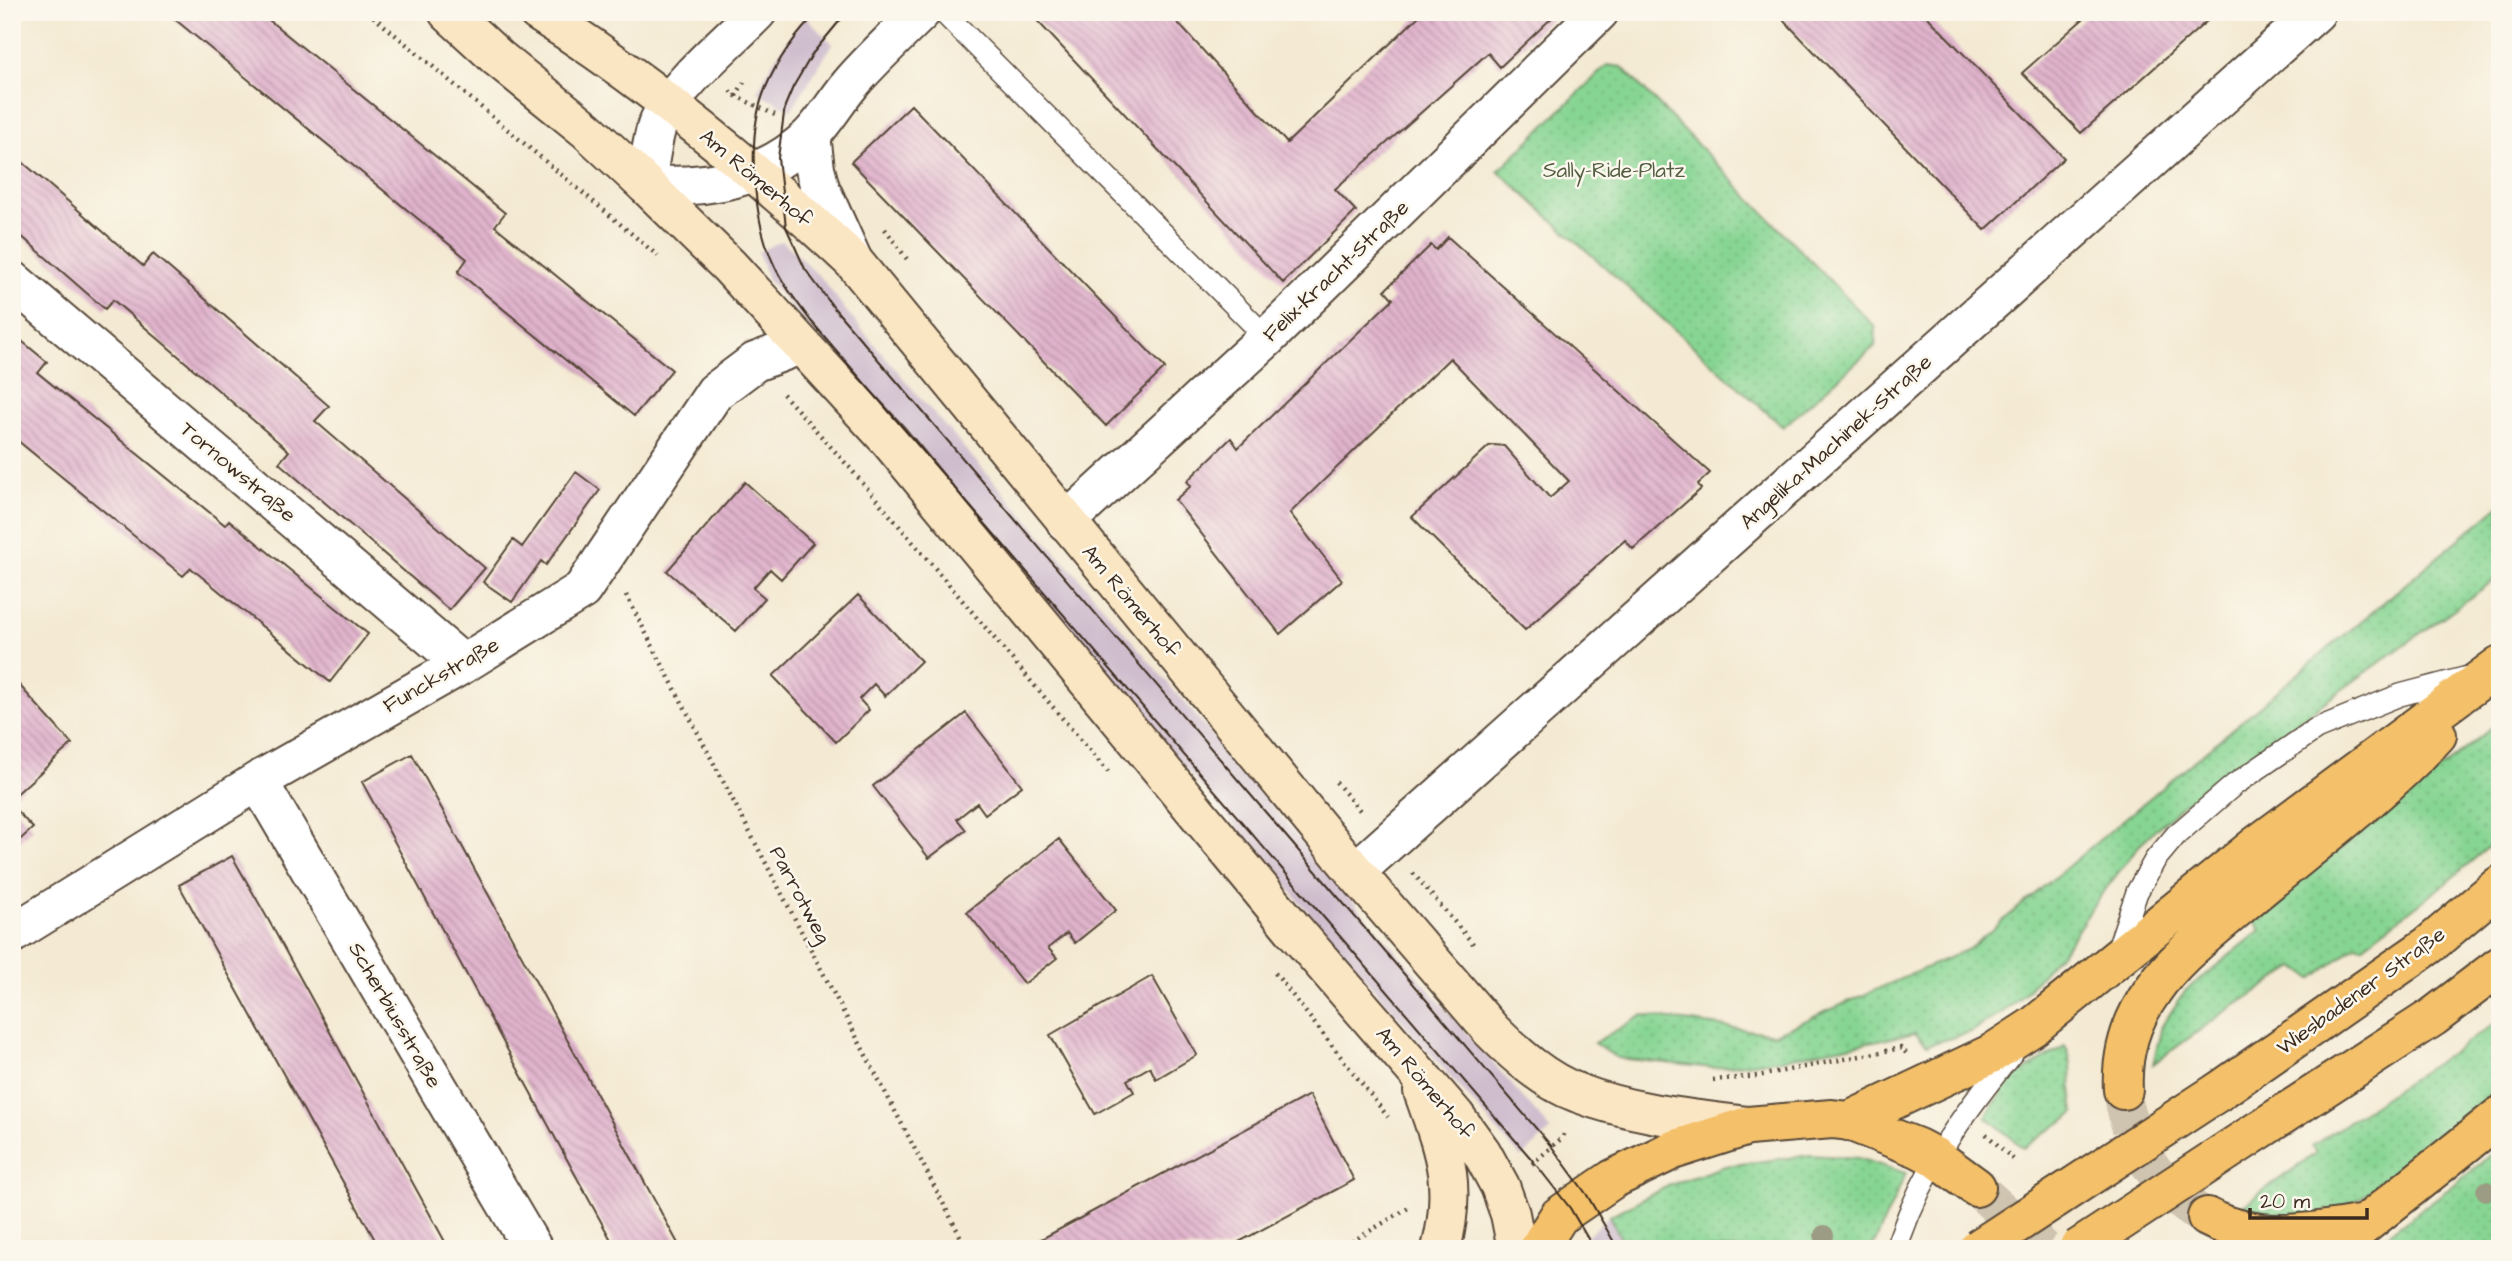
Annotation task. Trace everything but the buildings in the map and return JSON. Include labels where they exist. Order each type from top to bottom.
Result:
[{"type":"main road","name":"Am Römerhof","points":[[448,12],[646,185],[729,266],[889,440],[1286,921],[1476,1143],[1500,1186],[1510,1214],[1517,1249]]},
{"type":"main road","name":"Am Römerhof","points":[[538,12],[668,105],[755,173],[852,261],[1355,872],[1491,1030],[1532,1067],[1577,1093],[1650,1113],[1748,1126]]},
{"type":"main road","points":[[1849,1121],[1991,1054],[2034,1026],[2257,845],[2497,668]]},
{"type":"main road","points":[[2123,1090],[2122,1069],[2133,1024],[2151,992],[2168,971],[2263,886],[2385,787],[2437,735],[2497,668]]},
{"type":"main road","name":"Wiesbadener Straße","points":[[1978,1249],[2218,1091],[2429,945],[2500,886]]},
{"type":"main road","points":[[2078,1249],[2433,1017],[2500,966]]},
{"type":"main road","points":[[1415,1069],[1444,1152],[1450,1181],[1450,1202],[1441,1249]]},
{"type":"main road","points":[[2334,1249],[2500,1116]]},
{"type":"main road","points":[[1517,1249],[1613,1179],[1673,1150],[1748,1126],[1832,1119],[1849,1121],[1935,1157],[1976,1187]]},
{"type":"main road","points":[[1538,1249],[1559,1216]]},
{"type":"main road","points":[[2207,1217],[2222,1225],[2258,1234],[2297,1236],[2366,1223]]},
{"type":"street","points":[[757,12],[702,66],[668,105],[658,124],[646,185],[679,187],[713,184],[755,173],[811,135],[853,81],[921,12]]},
{"type":"street","name":"Felix-Kracht-Straße","points":[[1066,522],[1267,338],[1599,12]]},
{"type":"street","name":"Angelika-Machinek-Straße","points":[[1355,872],[2316,12]]},
{"type":"street","points":[[811,135],[820,188],[852,261]]},
{"type":"street","name":"Tornowstraße","points":[[12,280],[463,664]]},
{"type":"street","name":"Funckstraße","points":[[12,934],[258,781],[463,664],[582,590],[715,392],[755,362],[800,345]]},
{"type":"street","name":"Scherbiusstraße","points":[[258,781],[533,1249]]},
{"type":"lane","points":[[943,12],[1267,338]]},
{"type":"lane","points":[[2113,962],[2137,892],[2155,860],[2176,835],[2234,785],[2316,729],[2400,695],[2497,668]]},
{"type":"lane","points":[[1899,1240],[1911,1205],[1935,1157],[1973,1103],[2034,1026]]},
{"type":"path","points":[[12,17],[16,12]]},
{"type":"path","points":[[368,12],[660,257]]},
{"type":"path","points":[[755,362],[849,467],[1115,780]]},
{"type":"path","name":"Parrotweg","points":[[606,556],[967,1249]]},
{"type":"path","points":[[1272,969],[1388,1118]]},
{"type":"path","points":[[1710,1080],[1758,1076],[1900,1048]]},
{"type":"path","points":[[1500,1186],[1563,1137],[1577,1093]]},
{"type":"path","points":[[1340,1249],[1419,1202]]},
{"type":"shaded area","points":[[805,16],[833,44],[791,110],[757,92],[773,61]]},
{"type":"shaded area","points":[[781,241],[823,280],[927,406],[1068,565],[1319,862],[1551,1130],[1521,1158],[768,280],[758,252]]},
{"type":"shaded area","points":[[1609,1216],[1627,1249],[1585,1249],[1580,1242]]},
{"type":"green space","name":"Sally-Ride-Platz","points":[[1607,65],[1622,67],[1876,328],[1875,346],[1783,427],[1498,171]]},
{"type":"green space","points":[[2500,505],[2500,576],[2187,801],[2142,842],[2098,899],[2069,943],[2025,993],[2007,1009],[1971,1032],[1927,1045],[1915,1033],[1782,1059],[1714,1068],[1617,1058],[1594,1043],[1643,1015],[1775,1034],[1969,949]]},
{"type":"green space","points":[[2500,721],[2500,837],[2445,884],[2362,947],[2357,945],[2312,979],[2295,967],[2222,1014],[2153,1064],[2162,1026],[2185,991],[2261,930],[2253,919]]},
{"type":"green space","points":[[2500,1020],[2500,1087],[2410,1164],[2356,1200],[2331,1213],[2310,1219],[2272,1219],[2236,1210],[2316,1153],[2312,1146]]},
{"type":"green space","points":[[2065,1046],[2069,1054],[2075,1113],[2023,1148],[1986,1116],[2010,1080]]},
{"type":"green space","points":[[2500,1147],[2500,1249],[2368,1249],[2458,1182]]},
{"type":"green space","points":[[1811,1155],[1858,1158],[1906,1173],[1872,1249],[1627,1249],[1609,1216],[1670,1185],[1725,1166]]},
{"type":"tunnel","points":[[2123,1090],[2131,1128],[2149,1164],[2175,1195],[2207,1217]]},
{"type":"tunnel","points":[[1976,1187],[2044,1249]]},
{"type":"tram line","points":[[818,12],[795,38],[776,67],[759,107],[755,129],[754,178],[761,226],[767,248],[783,281],[811,321],[1534,1162],[1570,1208],[1594,1249]]},
{"type":"tram line","points":[[847,12],[813,53],[785,106],[778,158],[786,227],[805,269],[834,308],[1552,1147],[1587,1195],[1618,1249]]}]
